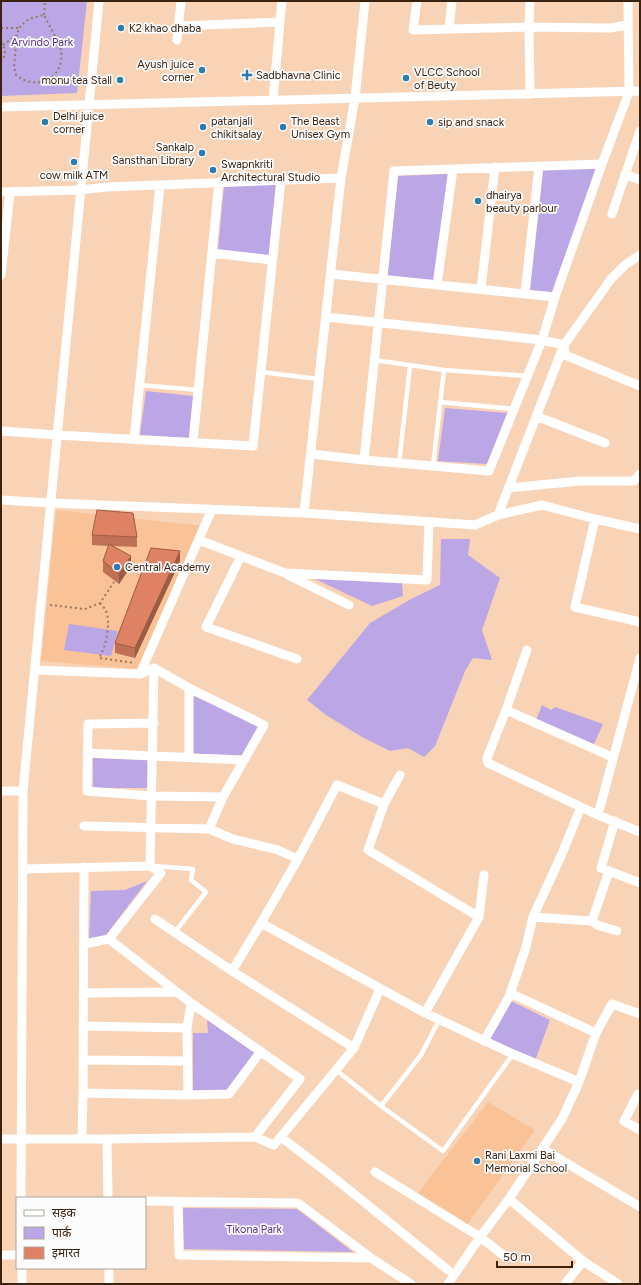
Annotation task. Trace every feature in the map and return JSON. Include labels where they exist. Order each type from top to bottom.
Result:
[{"type":"street","points":[[21,1197],[23,791],[99,1]]},
{"type":"street","points":[[176,40],[181,1]]},
{"type":"street","points":[[273,100],[282,1]]},
{"type":"street","points":[[304,513],[341,178],[355,98],[365,1]]},
{"type":"street","points":[[417,1],[413,30],[529,27],[610,28],[628,25]]},
{"type":"street","points":[[449,29],[452,1]]},
{"type":"street","points":[[530,1],[530,94]]},
{"type":"street","points":[[311,454],[489,471],[542,340],[555,297],[629,92],[628,1]]},
{"type":"street","points":[[178,26],[280,22]]},
{"type":"street","points":[[1,107],[640,91]]},
{"type":"street","points":[[612,214],[640,130]]},
{"type":"street","points":[[364,460],[394,171],[602,164]]},
{"type":"street","points":[[524,294],[538,166]]},
{"type":"street","points":[[482,289],[495,168]]},
{"type":"street","points":[[437,285],[453,169]]},
{"type":"street","points":[[625,174],[640,180]]},
{"type":"street","points":[[1,275],[5,192],[341,178]]},
{"type":"street","points":[[1,431],[253,446],[280,180]]},
{"type":"street","points":[[193,442],[219,182]]},
{"type":"street","points":[[134,439],[160,185]]},
{"type":"street","points":[[212,253],[272,260]]},
{"type":"street","points":[[498,515],[564,345],[611,279],[624,264],[640,255]]},
{"type":"street","points":[[331,274],[555,297]]},
{"type":"street","points":[[326,317],[542,340],[564,345]]},
{"type":"street","points":[[564,345],[565,355],[640,386]]},
{"type":"street","points":[[536,416],[604,443]]},
{"type":"street","points":[[508,488],[580,482],[634,482],[640,474]]},
{"type":"street","points":[[1,500],[304,513],[475,525],[498,515],[542,505],[640,529]]},
{"type":"street","points":[[140,674],[212,509]]},
{"type":"street","points":[[595,519],[575,607],[640,622]]},
{"type":"street","points":[[285,573],[427,580],[429,522]]},
{"type":"street","points":[[199,540],[285,573],[349,605]]},
{"type":"street","points":[[242,556],[206,627],[297,659]]},
{"type":"street","points":[[527,650],[487,758],[488,763],[598,815],[640,832]]},
{"type":"street","points":[[598,815],[612,758],[640,658]]},
{"type":"street","points":[[34,670],[140,674],[154,668]]},
{"type":"street","points":[[154,668],[189,688],[264,725],[223,797],[209,829]]},
{"type":"street","points":[[150,866],[154,668]]},
{"type":"street","points":[[189,688],[190,757]]},
{"type":"street","points":[[506,710],[612,758]]},
{"type":"street","points":[[154,723],[88,724],[86,791],[152,796],[223,797]]},
{"type":"street","points":[[87,754],[243,760]]},
{"type":"street","points":[[400,775],[384,804],[368,850],[479,917]]},
{"type":"street","points":[[232,971],[298,859],[337,784],[384,804]]},
{"type":"street","points":[[1,791],[23,791]]},
{"type":"street","points":[[484,1041],[510,993],[526,947],[533,917],[582,807]]},
{"type":"street","points":[[615,821],[601,868],[640,883]]},
{"type":"street","points":[[84,826],[209,829],[232,839],[278,850],[298,859]]},
{"type":"street","points":[[23,869],[150,866],[161,873],[109,939],[84,944]]},
{"type":"street","points":[[82,1139],[84,867]]},
{"type":"street","points":[[592,921],[609,871]]},
{"type":"street","points":[[425,1014],[479,917],[484,875]]},
{"type":"street","points":[[533,917],[592,921],[597,925],[617,931]]},
{"type":"street","points":[[155,919],[232,971],[354,1048]]},
{"type":"street","points":[[261,923],[425,1014],[579,1082]]},
{"type":"street","points":[[109,939],[191,1003],[300,1079],[255,1137]]},
{"type":"street","points":[[1,1139],[255,1137],[274,1145],[354,1048],[380,989]]},
{"type":"street","points":[[83,993],[177,992]]},
{"type":"street","points":[[510,993],[596,1033]]},
{"type":"street","points":[[188,1095],[187,1028],[191,1003]]},
{"type":"street","points":[[448,1284],[480,1237],[509,1199],[562,1119],[579,1082],[596,1033],[612,1004],[640,1014]]},
{"type":"street","points":[[83,1026],[187,1028]]},
{"type":"street","points":[[83,1093],[188,1095],[229,1094],[261,1051]]},
{"type":"street","points":[[83,1060],[187,1061]]},
{"type":"street","points":[[639,1093],[624,1121],[640,1130]]},
{"type":"street","points":[[281,1137],[448,1270]]},
{"type":"street","points":[[107,1139],[108,1197]]},
{"type":"street","points":[[543,1149],[640,1207]]},
{"type":"street","points":[[375,1172],[480,1237],[507,1258]]},
{"type":"street","points":[[509,1199],[583,1261],[618,1284]]},
{"type":"street","points":[[146,1201],[298,1203],[371,1258],[411,1284]]},
{"type":"street","points":[[178,1202],[179,1255],[371,1258]]},
{"type":"street","points":[[1,1255],[16,1255]]},
{"type":"street","points":[[565,1284],[583,1261]]},
{"type":"street","points":[[22,1269],[22,1284]]},
{"type":"street","points":[[109,1269],[109,1284]]},
{"type":"lane","points":[[374,360],[444,370],[527,376]]},
{"type":"lane","points":[[399,463],[410,366]]},
{"type":"lane","points":[[433,466],[444,370]]},
{"type":"lane","points":[[261,372],[319,379]]},
{"type":"lane","points":[[140,385],[198,390]]},
{"type":"lane","points":[[440,402],[514,409]]},
{"type":"lane","points":[[150,866],[193,869],[190,880],[206,892],[175,932]]},
{"type":"lane","points":[[381,1106],[421,1055],[439,1020]]},
{"type":"lane","points":[[336,1070],[381,1106],[444,1151],[513,1054]]},
{"type":"path","points":[[44,15],[26,21],[20,28],[17,35],[14,67],[16,75],[27,82],[37,83],[51,78],[58,71],[61,64],[61,49],[44,15],[45,1]]},
{"type":"path","points":[[1,28],[20,28]]},
{"type":"path","points":[[3,45],[17,35]]},
{"type":"path","points":[[1,42],[5,50],[4,57],[1,62]]},
{"type":"path","points":[[47,605],[85,609],[100,603],[114,582]]},
{"type":"path","points":[[100,603],[106,612],[108,627],[105,644],[99,658],[137,663]]},
{"type":"shaded area","name":"Central Academy","points":[[56,510],[203,526],[138,669],[41,661]]},
{"type":"shaded area","name":"Rani Laxmi Bai Memorial School","points":[[488,1102],[535,1130],[467,1225],[418,1193]]},
{"type":"green space","name":"Arvindo Park","points":[[1,1],[87,1],[77,93],[1,96]]},
{"type":"green space","points":[[596,169],[553,297],[528,291],[541,170]]},
{"type":"green space","points":[[448,174],[438,281],[387,276],[398,176]]},
{"type":"green space","points":[[276,183],[269,255],[218,250],[224,186]]},
{"type":"green space","points":[[146,391],[193,396],[189,438],[140,435]]},
{"type":"green space","points":[[445,408],[507,413],[487,464],[438,461]]},
{"type":"green space","points":[[441,539],[470,539],[468,555],[500,578],[482,630],[492,660],[473,658],[465,671],[435,746],[424,757],[408,748],[390,751],[362,737],[326,715],[307,700],[370,623],[411,599],[440,585]]},
{"type":"green space","points":[[313,578],[402,583],[403,596],[372,606]]},
{"type":"green space","points":[[69,624],[118,631],[111,656],[64,650]]},
{"type":"green space","points":[[192,695],[260,726],[242,757],[192,753]]},
{"type":"green space","points":[[542,705],[551,710],[555,707],[603,724],[593,746],[536,720]]},
{"type":"green space","points":[[93,758],[147,760],[149,788],[93,788]]},
{"type":"green space","points":[[147,881],[106,935],[89,940],[91,891],[125,890]]},
{"type":"green space","points":[[511,1001],[550,1020],[535,1061],[488,1040]]},
{"type":"green space","points":[[207,1020],[255,1053],[227,1091],[193,1091],[193,1033],[208,1033]]},
{"type":"green space","name":"Tikona Park","points":[[183,1208],[297,1209],[353,1252],[184,1249]]},
{"type":"building","points":[[97,510],[133,513],[137,537],[92,535]]},
{"type":"building","points":[[109,544],[131,556],[119,574],[103,561]]},
{"type":"building","name":"Central Academy","points":[[151,548],[180,551],[135,648],[115,643]]},
{"type":"place","name":"K2 khao dhaba","points":[[121,28]]},
{"type":"place","name":"Ayush juice corner","points":[[202,70]]},
{"type":"place","name":"Sadbhavna Clinic","points":[[247,75]]},
{"type":"place","name":"VLCC School of Beuty","points":[[406,78]]},
{"type":"place","name":"monu tea Stall","points":[[120,80]]},
{"type":"place","name":"Delhi juice corner","points":[[45,122]]},
{"type":"place","name":"sip and snack","points":[[430,122]]},
{"type":"place","name":"patanjali chikitsalay","points":[[203,127]]},
{"type":"place","name":"The Beast Unisex Gym","points":[[283,127]]},
{"type":"place","name":"Sankalp Sansthan Library","points":[[202,153]]},
{"type":"place","name":"cow milk ATM","points":[[74,162]]},
{"type":"place","name":"Swapnkriti Architectural Studio","points":[[213,170]]},
{"type":"place","name":"dhairya beauty parlour","points":[[478,201]]},
{"type":"place","name":"Central Academy","points":[[117,567]]},
{"type":"place","name":"Rani Laxmi Bai Memorial School","points":[[477,1161]]}]
